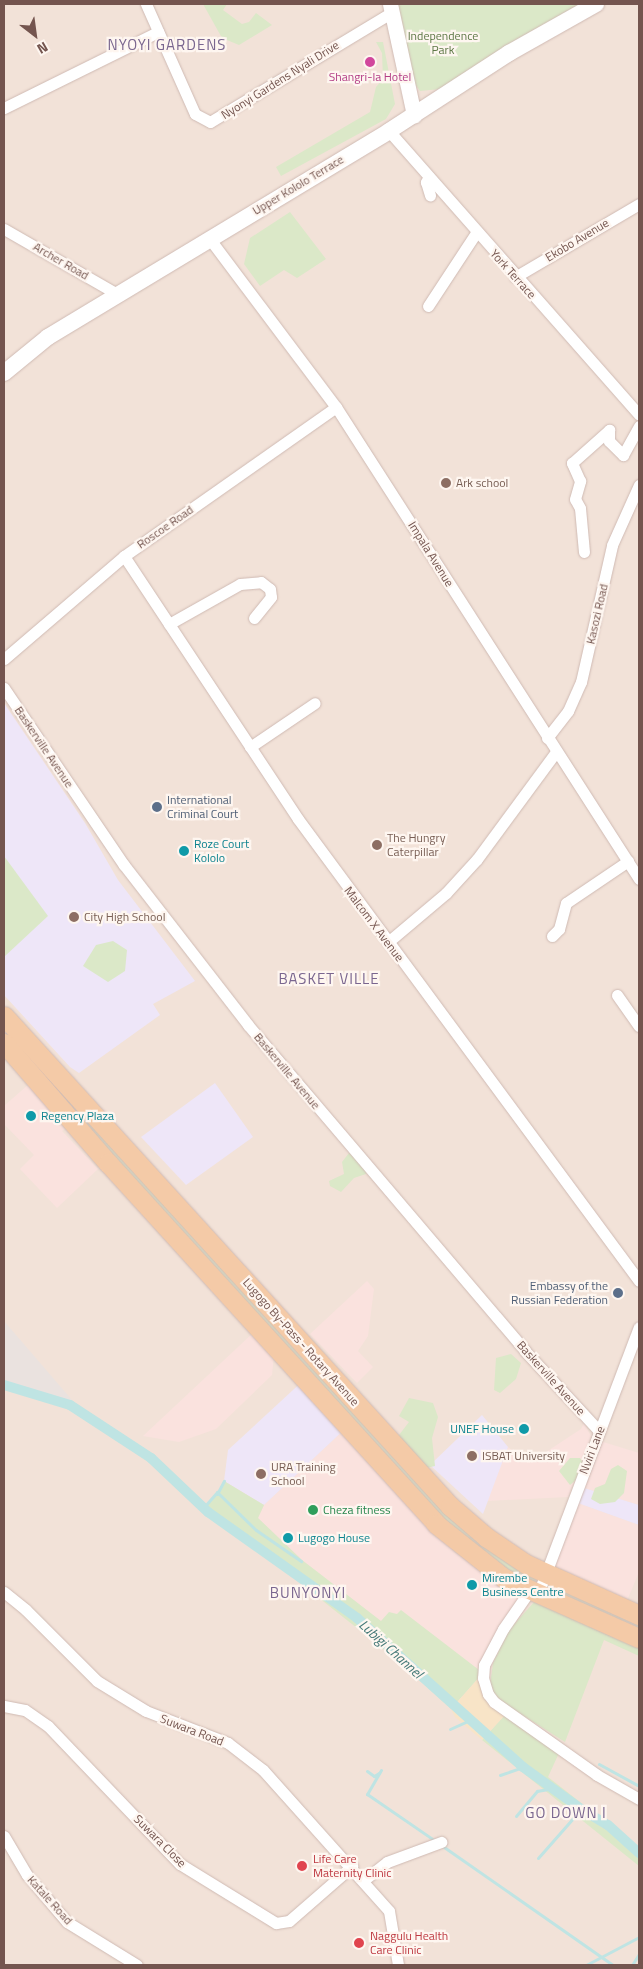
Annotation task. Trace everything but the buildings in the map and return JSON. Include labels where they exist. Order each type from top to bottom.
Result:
[{"type":"main road","name":"Upper Kololo Terrace","points":[[4,373],[48,337],[389,131],[524,44],[596,4]]},
{"type":"main road","name":"Lugogo By-Pass - Rotary Avenue","points":[[4,1016],[11,1047],[108,1163],[436,1524],[504,1578],[639,1638]]},
{"type":"main road","name":"Lugogo By-Pass - Rotary Avenue","points":[[11,1047],[450,1506],[507,1553],[545,1573],[639,1615]]},
{"type":"street","name":"Nyonyi Gardens Nyali Drive","points":[[146,4],[195,114],[200,120],[210,122],[391,8]]},
{"type":"street","points":[[391,8],[414,115]]},
{"type":"street","points":[[4,108],[158,32]]},
{"type":"street","name":"York Terrace","points":[[389,131],[476,233],[639,415]]},
{"type":"street","points":[[429,177],[426,182],[430,195]]},
{"type":"street","name":"Ekobo Avenue","points":[[515,277],[639,204]]},
{"type":"street","name":"Archer Road","points":[[4,229],[117,294]]},
{"type":"street","points":[[428,306],[476,233]]},
{"type":"street","name":"Impala Avenue","points":[[209,238],[336,407],[639,879]]},
{"type":"street","name":"Roscoe Road","points":[[4,659],[124,556],[336,407]]},
{"type":"street","points":[[584,552],[580,508],[575,500],[580,481],[572,463],[609,430],[609,441],[623,454],[639,426]]},
{"type":"street","name":"Kasozi Road","points":[[547,738],[568,711],[581,682],[612,545],[639,485]]},
{"type":"street","name":"Malcom X Avenue","points":[[124,556],[250,747],[388,942],[535,1136],[639,1281]]},
{"type":"street","points":[[169,624],[240,584],[261,582],[270,589],[271,597],[254,618]]},
{"type":"street","name":"Baskerville Avenue","points":[[4,688],[135,880],[248,1025],[525,1350],[599,1431]]},
{"type":"street","points":[[250,747],[315,703]]},
{"type":"street","points":[[388,942],[446,893],[476,859],[556,752]]},
{"type":"street","points":[[552,936],[559,929],[566,903],[628,862]]},
{"type":"street","points":[[617,995],[639,1026]]},
{"type":"street","name":"Nviri Lane","points":[[639,1327],[545,1573],[534,1592],[503,1629],[484,1665],[483,1678],[488,1694],[494,1702],[597,1774],[639,1799]]},
{"type":"street","name":"Suwara Road","points":[[4,1592],[26,1610],[97,1681],[146,1711],[228,1743],[263,1770],[352,1866],[389,1911],[398,1965]]},
{"type":"street","name":"Suwara Close","points":[[4,1706],[25,1710],[48,1726],[180,1864],[276,1923],[289,1921],[352,1866]]},
{"type":"street","name":"Katale Road","points":[[4,1836],[27,1875],[67,1922],[137,1965]]},
{"type":"street","points":[[364,1880],[388,1862],[441,1842]]},
{"type":"shaded area","points":[[4,4],[639,4],[639,1965],[4,1965]]},
{"type":"shaded area","name":"City High School","points":[[4,703],[85,823],[118,880],[195,981],[153,1004],[160,1015],[79,1073],[70,1067],[4,995]]},
{"type":"shaded area","points":[[215,1083],[253,1137],[186,1185],[141,1137]]},
{"type":"shaded area","points":[[29,1084],[65,1129],[62,1131],[98,1169],[57,1208],[20,1169],[34,1155],[4,1124],[4,1106]]},
{"type":"shaded area","points":[[367,1281],[374,1289],[368,1336],[358,1351],[373,1367],[357,1383],[310,1334]]},
{"type":"shaded area","points":[[4,1321],[72,1400],[74,1403],[4,1381]]},
{"type":"shaded area","points":[[254,1332],[274,1354],[272,1375],[216,1429],[179,1442],[143,1436]]},
{"type":"shaded area","points":[[306,1378],[347,1427],[264,1505],[224,1481],[228,1450]]},
{"type":"shaded area","name":"ISBAT University","points":[[482,1415],[508,1447],[483,1514],[430,1465]]},
{"type":"shaded area","points":[[584,1423],[591,1436],[568,1497],[487,1501],[508,1447],[517,1454],[543,1454],[581,1429]]},
{"type":"shaded area","points":[[347,1427],[384,1469],[379,1475],[446,1533],[454,1552],[519,1596],[483,1673],[397,1614],[382,1622],[302,1560],[258,1518],[264,1505]]},
{"type":"shaded area","points":[[600,1441],[639,1453],[639,1505],[581,1487]]},
{"type":"shaded area","points":[[581,1487],[639,1505],[639,1525],[575,1502]]},
{"type":"shaded area","points":[[575,1502],[639,1525],[639,1572],[626,1603],[555,1569],[554,1559]]},
{"type":"green space","points":[[203,4],[227,4],[223,10],[242,24],[249,22],[256,13],[272,25],[239,45],[222,38]]},
{"type":"green space","name":"Independence Park","points":[[398,4],[583,4],[440,89],[420,91],[412,80]]},
{"type":"green space","points":[[376,42],[383,42],[395,104],[386,119],[281,176],[276,167],[370,112],[376,87],[383,79],[382,53]]},
{"type":"green space","points":[[290,212],[326,259],[297,278],[284,270],[260,286],[244,264],[250,238]]},
{"type":"green space","points":[[4,856],[48,916],[4,957]]},
{"type":"green space","points":[[113,941],[127,950],[125,971],[108,982],[83,966],[96,945]]},
{"type":"green space","points":[[22,1047],[271,1317],[268,1320],[309,1366],[313,1363],[536,1578],[535,1582],[505,1572],[429,1507],[19,1055]]},
{"type":"green space","points":[[349,1153],[365,1167],[366,1174],[354,1178],[341,1192],[330,1186],[329,1181],[344,1174],[342,1162]]},
{"type":"green space","points":[[511,1354],[521,1363],[516,1379],[500,1393],[494,1390],[496,1358]]},
{"type":"green space","points":[[409,1398],[433,1403],[438,1417],[432,1438],[435,1466],[426,1468],[408,1455],[399,1435],[409,1422],[399,1416]]},
{"type":"green space","points":[[570,1458],[580,1458],[583,1463],[576,1480],[570,1485],[559,1471]]},
{"type":"green space","points":[[618,1465],[627,1471],[624,1493],[615,1502],[600,1504],[591,1499],[595,1488],[605,1484],[611,1469]]},
{"type":"green space","points":[[224,1481],[264,1505],[258,1518],[302,1560],[381,1621],[389,1612],[397,1614],[401,1610],[483,1673],[451,1709],[396,1659],[204,1507],[218,1493]]},
{"type":"green space","points":[[549,1584],[639,1625],[639,1633],[547,1589]]},
{"type":"green space","points":[[535,1601],[639,1648],[639,1656],[604,1640],[565,1742],[496,1697],[490,1685],[493,1663],[509,1630]]},
{"type":"green space","points":[[505,1715],[559,1753],[548,1777],[630,1841],[639,1853],[639,1866],[482,1740]]},
{"type":"sand","points":[[483,1673],[505,1715],[482,1740],[455,1717],[451,1709]]},
{"type":"waterway","name":"Lubigi Channel","points":[[4,1385],[70,1405],[151,1458],[208,1512],[357,1618],[523,1767],[581,1809],[608,1825],[639,1853]]},
{"type":"waterway","points":[[217,1494],[224,1481]]},
{"type":"waterway","points":[[208,1512],[204,1507],[217,1492],[256,1530],[301,1561]]},
{"type":"waterway","points":[[450,1729],[472,1719]]},
{"type":"waterway","points":[[599,1764],[639,1786]]},
{"type":"waterway","points":[[500,1775],[523,1767]]},
{"type":"waterway","points":[[381,1770],[367,1794],[434,1840]]},
{"type":"waterway","points":[[367,1771],[374,1776],[379,1773]]},
{"type":"waterway","points":[[516,1816],[537,1791],[554,1788]]},
{"type":"waterway","points":[[538,1858],[581,1809]]},
{"type":"waterway","points":[[441,1845],[613,1965]]},
{"type":"waterway","points":[[586,1965],[639,1937]]},
{"type":"waterway","points":[[632,1965],[639,1954]]},
{"type":"place","name":"Shangri-la Hotel","points":[[370,62]]},
{"type":"place","name":"Ark school","points":[[446,483]]},
{"type":"place","name":"International Criminal Court","points":[[157,807]]},
{"type":"place","name":"The Hungry Caterpillar","points":[[377,845]]},
{"type":"place","name":"Roze Court Kololo","points":[[184,851]]},
{"type":"place","name":"City High School","points":[[74,917]]},
{"type":"place","name":"Regency Plaza","points":[[31,1116]]},
{"type":"place","name":"Embassy of the Russian Federation","points":[[618,1293]]},
{"type":"place","name":"UNEF House","points":[[524,1429]]},
{"type":"place","name":"ISBAT University","points":[[472,1456]]},
{"type":"place","name":"URA Training School","points":[[261,1474]]},
{"type":"place","name":"Cheza fitness","points":[[313,1510]]},
{"type":"place","name":"Lugogo House","points":[[288,1538]]},
{"type":"place","name":"Mirembe Business Centre","points":[[472,1585]]},
{"type":"place","name":"Life Care Maternity Clinic","points":[[302,1866]]},
{"type":"place","name":"Naggulu Health Care Clinic","points":[[359,1943]]},
{"type":"district","name":"NYOYI GARDENS","points":[[167,45]]},
{"type":"district","name":"BASKET VILLE","points":[[329,979]]},
{"type":"district","name":"BUNYONYI","points":[[308,1593]]},
{"type":"district","name":"GO DOWN I","points":[[566,1813]]}]
